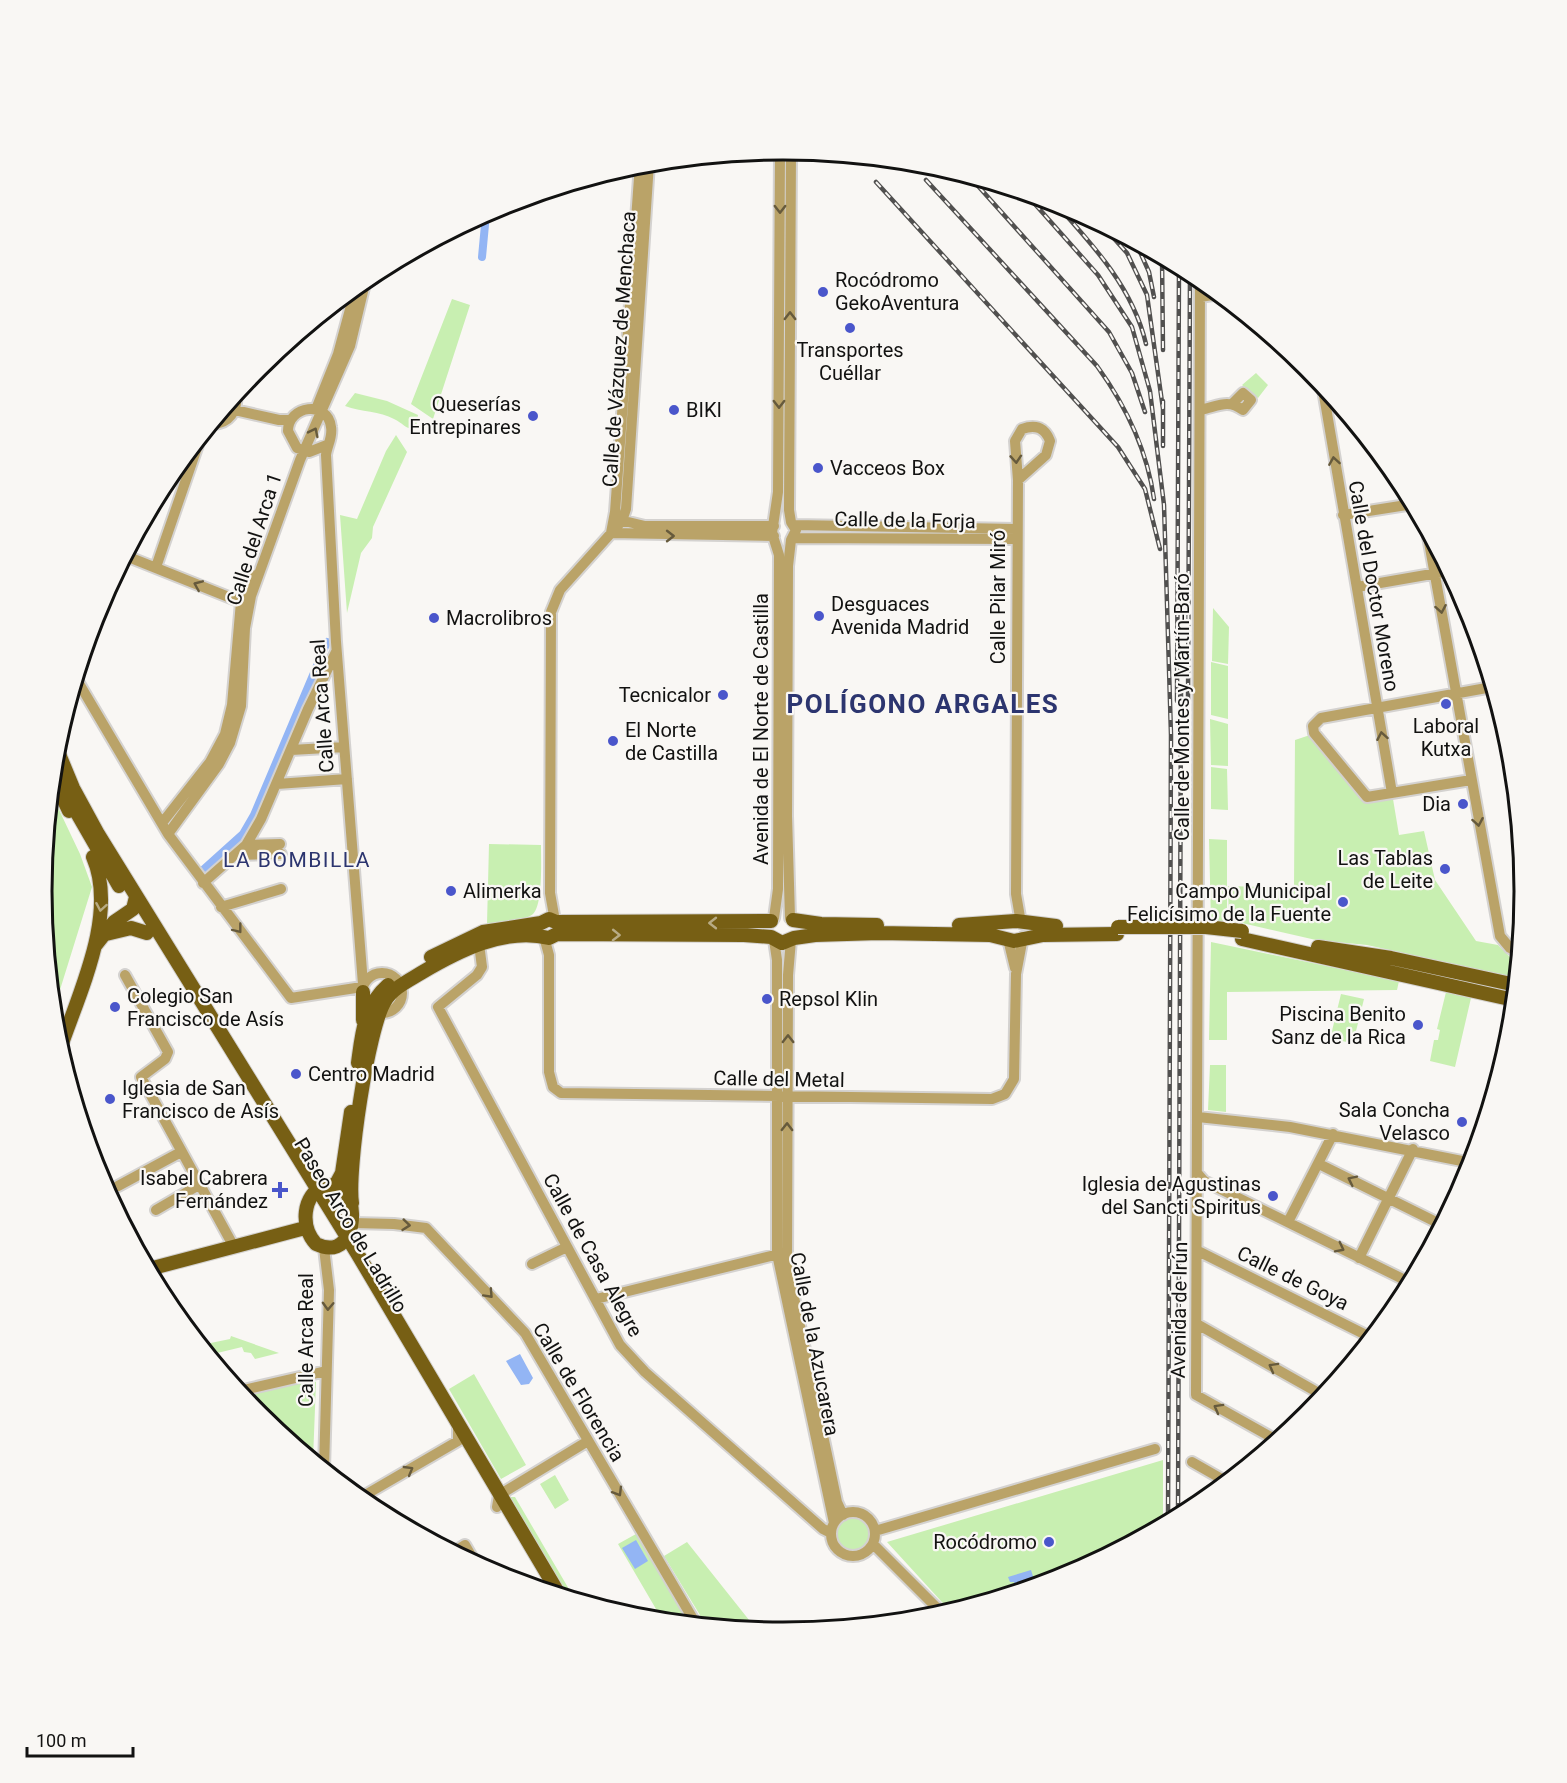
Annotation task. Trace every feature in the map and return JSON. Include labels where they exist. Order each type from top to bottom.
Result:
[{"type":"main road","points":[[64,765],[88,816],[135,903]]},
{"type":"main road","points":[[61,782],[79,818],[135,903]]},
{"type":"main road","points":[[60,791],[98,867],[103,900],[95,946],[66,1030]]},
{"type":"main road","points":[[95,946],[114,922],[135,903]]},
{"type":"main road","name":"Paseo Arco de Ladrillo","points":[[135,903],[147,933],[345,1241],[458,1426],[541,1581]]},
{"type":"main road","name":"Paseo Arco de Ladrillo","points":[[135,903],[314,1192]]},
{"type":"main road","points":[[791,919],[796,928],[792,939]]},
{"type":"main road","points":[[393,978],[479,944],[549,929],[791,919],[831,924],[1015,923],[1118,931],[1242,935],[1391,958],[1508,983]]},
{"type":"main road","points":[[773,920],[769,929],[773,939]]},
{"type":"main road","points":[[1015,923],[1025,929],[1023,938]]},
{"type":"main road","points":[[1008,939],[1005,932],[1015,923]]},
{"type":"main road","points":[[363,1025],[373,1011],[381,991],[393,978],[465,938],[502,927],[744,935],[773,939],[782,943],[792,939],[879,933],[984,935],[1014,941],[1043,934],[1118,931]]},
{"type":"main road","points":[[106,934],[131,928],[147,933]]},
{"type":"main road","points":[[1242,935],[1310,954],[1506,998]]},
{"type":"main road","points":[[1310,954],[1391,964],[1491,987]]},
{"type":"main road","points":[[334,1186],[343,1168],[363,1025],[363,988]]},
{"type":"main road","points":[[352,1203],[347,1193],[334,1186],[314,1192],[307,1204],[305,1228],[310,1238],[324,1248],[345,1241],[352,1223],[352,1203],[350,1179],[373,1011]]},
{"type":"main road","points":[[156,1267],[305,1228]]},
{"type":"main road","name":"Paseo Arco de Ladrillo","points":[[345,1241],[458,1442],[553,1585]]},
{"type":"street","name":"Avenida de El Norte de Castilla","points":[[773,920],[778,889],[779,555],[775,531],[780,160]]},
{"type":"street","name":"Avenida de El Norte de Castilla","points":[[791,160],[793,539],[788,566],[787,781],[791,919]]},
{"type":"street","name":"Calle de Vázquez de Menchaca","points":[[618,520],[626,509],[648,174]]},
{"type":"street","name":"Calle de Vázquez de Menchaca","points":[[618,520],[639,175]]},
{"type":"street","name":"Calle de Montes y Martín-Baró","points":[[1198,1117],[1200,291]]},
{"type":"street","points":[[301,450],[350,346],[362,295]]},
{"type":"street","points":[[1200,297],[1207,296]]},
{"type":"street","points":[[320,411],[352,302]]},
{"type":"street","name":"Calle del Doctor Moreno","points":[[1324,401],[1392,793]]},
{"type":"street","points":[[1200,410],[1225,402],[1233,403]]},
{"type":"street","points":[[239,405],[286,422]]},
{"type":"street","points":[[286,422],[300,410],[320,411]]},
{"type":"street","name":"Calle Arca Real","points":[[320,411],[330,420],[332,429],[325,449],[336,652],[363,988],[373,1011]]},
{"type":"street","points":[[286,422],[290,439],[301,450],[325,449]]},
{"type":"street","name":"Calle Pilar Miró","points":[[1015,923],[1018,480],[1016,436],[1028,427],[1041,428],[1050,441],[1050,449],[1018,480]]},
{"type":"street","name":"Calle del Arca 1","points":[[162,823],[210,762],[225,734],[232,705],[241,602],[301,450]]},
{"type":"street","name":"Calle del Arca 1","points":[[168,834],[219,764],[233,734],[241,706],[245,628],[251,596],[301,450]]},
{"type":"street","points":[[156,567],[192,462]]},
{"type":"street","points":[[1343,515],[1404,505]]},
{"type":"street","points":[[549,929],[551,612],[560,590],[611,533],[618,520],[645,526],[775,531]]},
{"type":"street","points":[[775,531],[783,520],[792,523]]},
{"type":"street","name":"Calle de la Forja","points":[[792,523],[1016,534]]},
{"type":"street","points":[[611,533],[775,531]]},
{"type":"street","points":[[775,531],[783,543],[793,539]]},
{"type":"street","name":"Calle de la Forja","points":[[793,539],[1016,534]]},
{"type":"street","points":[[1430,551],[1500,936],[1512,949]]},
{"type":"street","points":[[133,559],[241,602]]},
{"type":"street","points":[[1357,587],[1441,573]]},
{"type":"street","points":[[203,883],[246,845],[277,784],[336,652]]},
{"type":"street","points":[[81,688],[168,834],[291,998],[363,988],[370,975],[393,978]]},
{"type":"street","points":[[1471,780],[1367,797],[1314,733],[1313,726],[1321,718],[1486,688]]},
{"type":"street","points":[[291,750],[344,747]]},
{"type":"street","points":[[277,784],[347,779]]},
{"type":"street","points":[[235,855],[281,849],[246,845]]},
{"type":"street","points":[[221,907],[281,889]]},
{"type":"street","name":"Calle del Metal","points":[[549,929],[549,1072],[553,1087],[561,1093],[782,1098],[992,1099],[1005,1094],[1014,1079],[1016,975]]},
{"type":"street","points":[[1016,975],[1023,938]]},
{"type":"street","points":[[773,939],[777,960],[782,1098]]},
{"type":"street","points":[[782,1098],[792,939]]},
{"type":"street","points":[[1008,939],[1016,975]]},
{"type":"street","name":"Calle de Casa Alegre","points":[[479,944],[482,967],[477,975],[438,1007],[620,1345],[629,1356],[823,1529],[832,1528]]},
{"type":"street","points":[[360,954],[393,978],[402,994],[399,1004],[392,1012],[373,1011]]},
{"type":"street","points":[[125,975],[168,1052],[165,1059],[141,1077],[234,1247]]},
{"type":"street","name":"Calle de la Azucarera","points":[[782,1098],[782,1253],[832,1528]]},
{"type":"street","points":[[1198,1117],[1333,1134],[1463,1161]]},
{"type":"street","name":"Avenida de Irún","points":[[1198,1117],[1196,1395],[1270,1436]]},
{"type":"street","points":[[1288,1222],[1333,1134]]},
{"type":"street","points":[[1359,1258],[1413,1149]]},
{"type":"street","points":[[118,1186],[181,1152]]},
{"type":"street","points":[[1319,1164],[1435,1222]]},
{"type":"street","points":[[1198,1174],[1204,1181],[1403,1279]]},
{"type":"street","points":[[156,1210],[199,1185]]},
{"type":"street","name":"Calle de Florencia","points":[[352,1223],[394,1224],[426,1228],[525,1333],[691,1616]]},
{"type":"street","points":[[532,1264],[567,1246]]},
{"type":"street","name":"Calle Arca Real","points":[[324,1248],[329,1290],[324,1459]]},
{"type":"street","name":"Calle de Goya","points":[[1198,1251],[1365,1334]]},
{"type":"street","points":[[596,1299],[782,1253]]},
{"type":"street","name":"Calle de la Azucarera","points":[[782,1253],[789,1274],[837,1502],[843,1515]]},
{"type":"street","points":[[1197,1324],[1316,1391]]},
{"type":"street","points":[[249,1389],[326,1371]]},
{"type":"street","points":[[369,1493],[458,1442],[458,1426]]},
{"type":"street","points":[[498,1501],[514,1486],[588,1441]]},
{"type":"street","points":[[875,1531],[1155,1449]]},
{"type":"street","points":[[1192,1462],[1220,1478]]},
{"type":"street","points":[[849,1512],[863,1514],[873,1524],[875,1531],[873,1544],[859,1556],[845,1555],[834,1546],[832,1528],[843,1515],[849,1512]]},
{"type":"street","points":[[873,1544],[935,1606]]},
{"type":"green space","points":[[452,299],[470,305],[433,419],[411,404]]},
{"type":"green space","points":[[1256,373],[1268,385],[1258,398],[1242,385]]},
{"type":"green space","points":[[355,393],[387,401],[418,415],[416,429],[407,427],[383,414],[345,406]]},
{"type":"green space","points":[[396,435],[407,452],[373,527],[372,538],[361,553],[347,613],[340,515],[357,519],[386,451]]},
{"type":"green space","points":[[1213,608],[1229,627],[1228,664],[1212,661]]},
{"type":"green space","points":[[1211,662],[1228,666],[1228,719],[1211,715]]},
{"type":"green space","points":[[1210,719],[1228,724],[1228,766],[1211,765]]},
{"type":"green space","points":[[1310,735],[1361,800],[1392,793],[1399,835],[1424,831],[1435,880],[1476,941],[1498,945],[1511,958],[1509,976],[1367,945],[1316,940],[1229,920],[1228,886],[1294,888],[1295,740]]},
{"type":"green space","points":[[1211,767],[1227,769],[1228,810],[1211,809]]},
{"type":"green space","points":[[58,807],[80,854],[92,887],[60,991],[52,892]]},
{"type":"green space","points":[[1209,839],[1227,840],[1227,923],[1211,922]]},
{"type":"green space","points":[[489,844],[541,845],[541,881],[538,901],[536,909],[529,917],[487,924]]},
{"type":"green space","points":[[1211,942],[1399,981],[1397,990],[1227,992],[1227,1040],[1209,1040]]},
{"type":"green space","points":[[1446,992],[1471,998],[1455,1067],[1430,1061],[1434,1040],[1438,1040],[1440,1030],[1437,1029]]},
{"type":"green space","points":[[1341,994],[1364,999],[1353,1043],[1330,1039]]},
{"type":"green space","points":[[1210,1065],[1226,1065],[1226,1112],[1208,1110]]},
{"type":"green space","points":[[231,1336],[279,1353],[255,1359],[251,1353],[244,1352],[242,1347],[217,1353],[209,1343],[230,1339]]},
{"type":"green space","points":[[474,1374],[526,1465],[501,1479],[449,1389]]},
{"type":"green space","points":[[313,1380],[316,1382],[313,1450],[267,1408],[254,1394]]},
{"type":"green space","points":[[1163,1460],[1163,1516],[1107,1547],[1063,1567],[973,1598],[944,1604],[887,1542]]},
{"type":"green space","points":[[555,1475],[569,1500],[555,1509],[540,1484]]},
{"type":"green space","points":[[509,1497],[515,1497],[570,1590],[559,1587]]},
{"type":"green space","points":[[853,1518],[865,1523],[870,1535],[865,1547],[853,1552],[841,1547],[836,1535],[841,1523]]},
{"type":"green space","points":[[636,1534],[684,1615],[657,1611],[618,1544]]},
{"type":"green space","points":[[687,1542],[750,1621],[701,1617],[664,1556]]},
{"type":"water","points":[[520,1354],[533,1378],[529,1384],[521,1385],[506,1361]]},
{"type":"water","points":[[636,1540],[648,1561],[635,1569],[622,1548]]},
{"type":"water","points":[[1031,1570],[1034,1578],[1015,1585],[1008,1577]]},
{"type":"waterway","points":[[482,257],[485,225]]},
{"type":"waterway","points":[[203,870],[243,834],[254,815],[327,642]]},
{"type":"tunnel","points":[[1490,987],[1507,990]]},
{"type":"railway","points":[[926,180],[1097,366],[1126,412],[1141,445],[1154,499]]},
{"type":"railway","points":[[876,182],[1118,447],[1145,489],[1160,549]]},
{"type":"railway","points":[[979,187],[1109,332],[1132,373],[1145,412]]},
{"type":"railway","points":[[1037,206],[1098,275],[1132,327],[1150,391],[1164,505],[1171,735],[1168,1513]]},
{"type":"railway","points":[[1069,219],[1097,251],[1122,286],[1132,304],[1146,344]]},
{"type":"railway","points":[[1116,241],[1127,253],[1147,295],[1163,409]]},
{"type":"railway","points":[[1141,254],[1149,272],[1154,297]]},
{"type":"railway","points":[[1162,266],[1163,350]]},
{"type":"railway","points":[[1177,701],[1179,277]]},
{"type":"railway","points":[[1188,704],[1190,284]]},
{"type":"railway","points":[[1163,401],[1163,446]]},
{"type":"railway","points":[[1178,1507],[1181,692]]},
{"type":"place","name":"Rocódromo GekoAventura","points":[[823,292]]},
{"type":"place","name":"Transportes Cuéllar","points":[[850,328]]},
{"type":"place","name":"BIKI","points":[[674,410]]},
{"type":"place","name":"Queserías Entrepinares","points":[[533,416]]},
{"type":"place","name":"Vacceos Box","points":[[818,468]]},
{"type":"place","name":"Desguaces Avenida Madrid","points":[[819,616]]},
{"type":"place","name":"Macrolibros","points":[[434,618]]},
{"type":"place","name":"Tecnicalor","points":[[723,695]]},
{"type":"place","name":"Laboral Kutxa","points":[[1446,704]]},
{"type":"place","name":"El Norte de Castilla","points":[[613,741]]},
{"type":"place","name":"Dia","points":[[1463,804]]},
{"type":"place","name":"Las Tablas de Leite","points":[[1445,869]]},
{"type":"place","name":"Alimerka","points":[[451,891]]},
{"type":"place","name":"Campo Municipal Felicísimo de la Fuente","points":[[1343,902]]},
{"type":"place","name":"Repsol Klin","points":[[767,999]]},
{"type":"place","name":"Colegio San Francisco de Asís","points":[[115,1007]]},
{"type":"place","name":"Piscina Benito Sanz de la Rica","points":[[1418,1025]]},
{"type":"place","name":"Centro Madrid","points":[[296,1074]]},
{"type":"place","name":"Iglesia de San Francisco de Asís","points":[[110,1099]]},
{"type":"place","name":"Sala Concha Velasco","points":[[1462,1122]]},
{"type":"place","name":"Isabel Cabrera Fernández","points":[[280,1190]]},
{"type":"place","name":"Iglesia de Agustinas del Sancti Spiritus","points":[[1273,1196]]},
{"type":"place","name":"Rocódromo","points":[[1049,1542]]},
{"type":"district","name":"POLÍGONO ARGALES","points":[[923,704]]},
{"type":"district","name":"LA BOMBILLA","points":[[297,860]]}]
